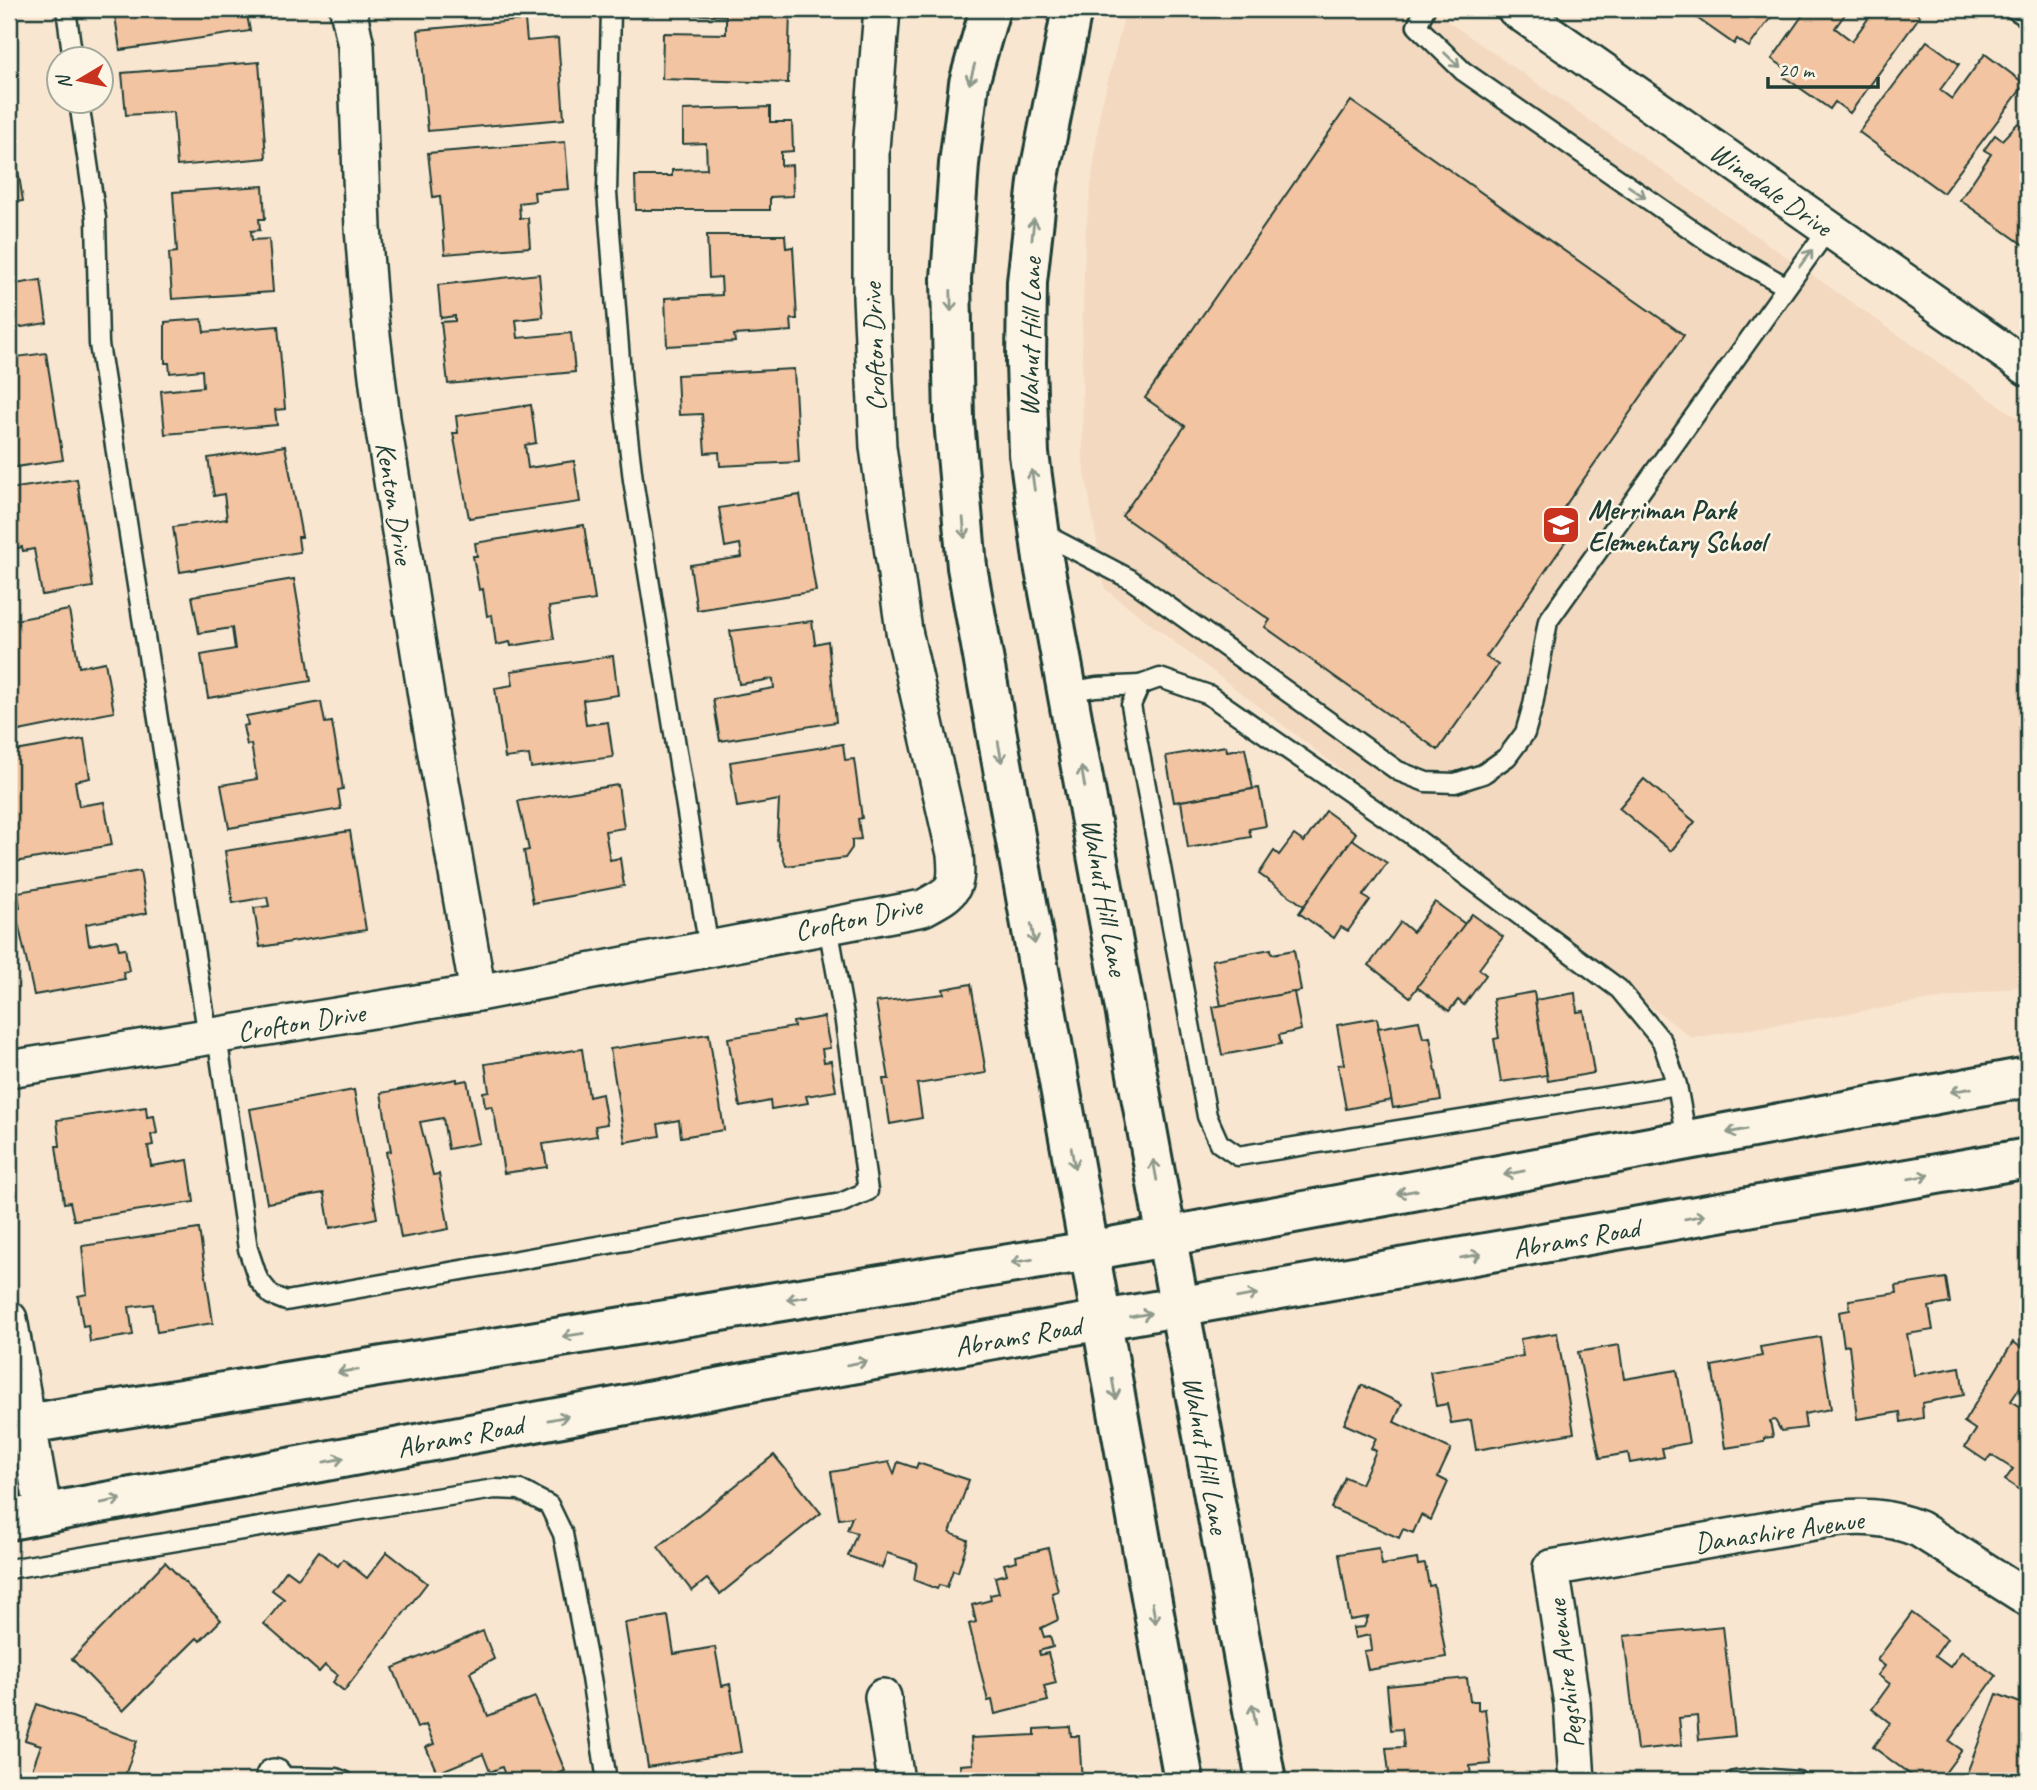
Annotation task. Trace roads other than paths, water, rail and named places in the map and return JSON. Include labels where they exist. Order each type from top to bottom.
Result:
[{"type":"main road","points":[[990,9],[969,83],[959,164],[951,279],[954,420],[967,567],[1184,1781]]},
{"type":"main road","name":"Walnut Hill Lane","points":[[1072,9],[1038,182],[1027,282],[1029,454],[1067,692],[1266,1781]]},
{"type":"main road","points":[[18,1425],[1089,1251],[2028,1077]]},
{"type":"main road","name":"Abrams Road","points":[[26,1517],[766,1379],[2025,1164]]},
{"type":"street","name":"Kenton Drive","points":[[348,9],[356,46],[363,229],[382,418],[424,689],[478,993]]},
{"type":"street","name":"Crofton Drive","points":[[9,1069],[478,993],[923,908],[946,896],[957,879],[955,854],[904,631],[878,447],[871,297],[871,149],[882,9]]},
{"type":"street","name":"Winedale Drive","points":[[1515,9],[2028,369]]},
{"type":"street","points":[[9,1318],[26,1517]]},
{"type":"street","name":"Danashire Avenue","points":[[1551,1568],[1853,1516],[1872,1516],[1899,1521],[1919,1529],[2028,1598]]},
{"type":"street","name":"Pegshire Avenue","points":[[1551,1568],[1572,1704],[1577,1781]]},
{"type":"street","points":[[883,1696],[896,1781]]},
{"type":"lane","points":[[66,9],[71,46]]},
{"type":"lane","points":[[611,9],[607,193],[622,386],[633,480],[709,949]]},
{"type":"lane","points":[[1425,9],[1417,26],[1463,71],[1712,244],[1785,286]]},
{"type":"lane","points":[[2014,9],[2028,19]]},
{"type":"lane","points":[[81,116],[96,218],[99,344],[248,1249],[258,1279],[271,1295],[286,1301],[703,1229],[842,1203],[868,1191],[844,1015],[828,926]]},
{"type":"lane","points":[[1040,532],[1130,579],[1398,771],[1426,782],[1455,783],[1483,774],[1507,757],[1525,733],[1533,705],[1548,621],[1828,229]]},
{"type":"lane","points":[[1067,692],[1096,687],[1140,685],[1160,678],[1209,695],[1410,834],[1619,989],[1662,1041],[1677,1085],[1687,1140]]},
{"type":"lane","points":[[1140,685],[1131,705],[1207,1116],[1219,1143],[1238,1156],[1677,1085]]},
{"type":"lane","points":[[9,1569],[403,1503],[495,1489],[520,1490],[549,1505],[563,1534],[591,1678],[607,1781]]},
{"type":"lane","points":[[274,1779],[336,1778],[344,1781]]},
{"type":"lane","points":[[1734,1781],[1760,1778],[1798,1781]]},
{"type":"place","name":"Merriman Park Elementary School","points":[[1561,525]]}]
